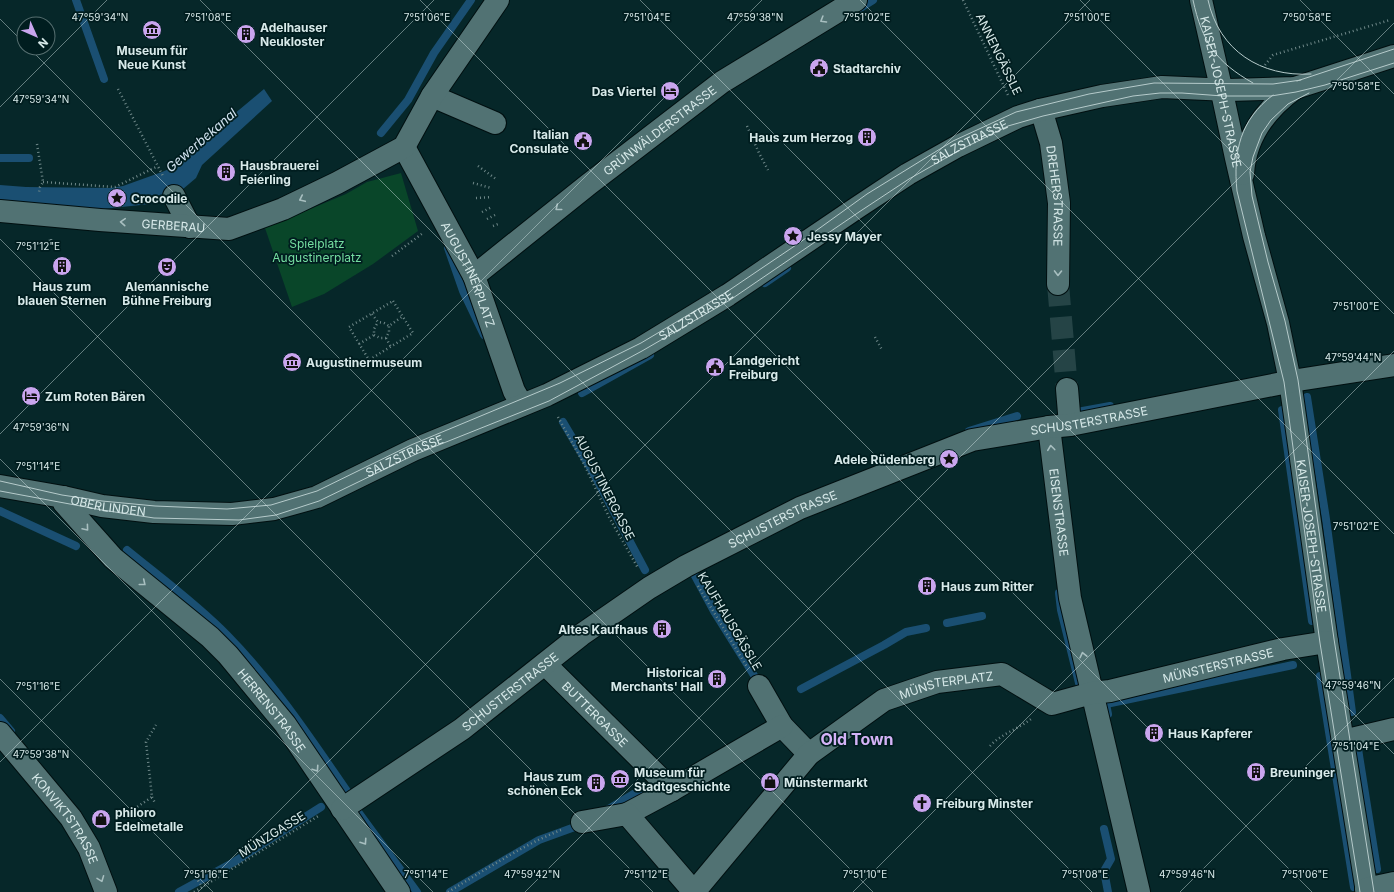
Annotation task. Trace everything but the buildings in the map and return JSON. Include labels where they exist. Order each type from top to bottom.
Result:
[{"type":"street","points":[[404,147],[432,96],[498,0]]},
{"type":"street","name":"GRÜNWÄLDERSTRASSE","points":[[474,276],[589,184],[722,82],[856,0]]},
{"type":"street","name":"KAISER-JOSEPH-STRASSE","points":[[1201,0],[1254,236],[1278,323],[1290,381],[1327,642],[1366,891]]},
{"type":"street","points":[[1295,88],[1394,56]]},
{"type":"street","name":"SALZSTRASSE","points":[[154,512],[232,514],[274,509],[317,497],[518,398],[547,395],[641,348],[728,295],[912,172],[958,146],[1018,117],[1040,110],[1102,96],[1162,87],[1222,89],[1295,88]]},
{"type":"street","name":"KAISER-JOSEPH-STRASSE","points":[[1242,183],[1243,160],[1259,122],[1295,88]]},
{"type":"street","points":[[432,96],[495,123]]},
{"type":"street","name":"DREHERSTRASSE","points":[[1040,110],[1051,143],[1059,203],[1058,284]]},
{"type":"street","name":"AUGUSTINERPLATZ","points":[[404,147],[474,276],[518,398]]},
{"type":"street","name":"GERBERAU","points":[[0,211],[229,230],[283,209],[337,183],[404,147]]},
{"type":"street","points":[[174,196],[190,227]]},
{"type":"street","name":"SCHUSTERSTRASSE","points":[[341,806],[462,729],[581,635],[649,588],[686,566],[800,508],[972,440],[1049,427],[1070,425],[1290,381],[1394,365]]},
{"type":"street","points":[[1067,389],[1070,425]]},
{"type":"street","name":"EISENSTRASSE","points":[[1049,427],[1070,598],[1101,692]]},
{"type":"street","name":"OBERLINDEN","points":[[0,486],[63,497],[102,506],[154,512]]},
{"type":"street","name":"OBERLINDEN","points":[[63,497],[64,503],[113,558]]},
{"type":"street","name":"HERRENSTRASSE","points":[[113,558],[210,637],[228,655],[285,724],[399,892]]},
{"type":"street","name":"MÜNSTERSTRASSE","points":[[1101,692],[1283,650],[1327,642]]},
{"type":"street","name":"BUTTERGASSE","points":[[545,664],[672,790]]},
{"type":"street","name":"MÜNSTERPLATZ","points":[[627,814],[694,892],[809,754],[884,700],[937,682],[1002,674],[1052,704]]},
{"type":"street","points":[[759,686],[782,726],[809,754]]},
{"type":"street","points":[[1052,704],[1101,692],[1139,892]]},
{"type":"street","points":[[582,822],[627,814],[672,790],[782,726]]},
{"type":"street","points":[[1343,741],[1394,729]]},
{"type":"street","name":"KONVIKTSTRASSE","points":[[0,733],[71,818],[89,848],[106,892]]},
{"type":"street","points":[[1366,891],[1394,883]]},
{"type":"path","name":"ANNENGÄSSLE","points":[[963,0],[1018,117]]},
{"type":"path","points":[[1273,55],[1390,20]]},
{"type":"path","points":[[118,89],[162,172]]},
{"type":"path","points":[[747,126],[768,170]]},
{"type":"path","points":[[37,144],[43,182],[40,187]]},
{"type":"path","points":[[43,182],[115,187],[158,166]]},
{"type":"path","points":[[478,166],[496,179]]},
{"type":"path","points":[[473,183],[491,188]]},
{"type":"path","points":[[476,198],[491,197]]},
{"type":"path","points":[[482,212],[492,207]]},
{"type":"path","points":[[487,219],[495,215]]},
{"type":"path","points":[[493,226],[498,224]]},
{"type":"path","points":[[46,248],[51,236]]},
{"type":"path","points":[[392,256],[417,238]]},
{"type":"path","points":[[393,300],[413,333],[369,360],[349,327],[372,314],[393,300]]},
{"type":"path","points":[[372,314],[378,322],[384,323],[388,326],[389,332],[386,338]]},
{"type":"path","points":[[388,326],[402,316]]},
{"type":"path","points":[[374,335],[374,329],[378,322]]},
{"type":"path","points":[[359,344],[374,335]]},
{"type":"path","points":[[374,335],[380,338],[386,338]]},
{"type":"path","points":[[875,337],[882,350]]},
{"type":"path","points":[[386,338],[391,347]]},
{"type":"path","name":"AUGUSTINERGASSE","points":[[547,395],[584,464],[610,519],[649,588]]},
{"type":"path","name":"KAUFHAUSGÄSSLE","points":[[686,566],[759,686]]},
{"type":"path","points":[[990,746],[999,738],[1022,726],[1052,704]]},
{"type":"path","points":[[154,803],[152,797],[146,742],[156,725]]},
{"type":"path","points":[[134,809],[152,797]]},
{"type":"path","name":"MÜNZGASSE","points":[[194,892],[341,806]]},
{"type":"path","points":[[448,892],[539,839],[582,822]]},
{"type":"path","points":[[196,877],[202,887]]},
{"type":"green space","name":"Spielplatz Augustinerplatz","points":[[401,173],[418,231],[373,264],[324,294],[292,307],[265,228],[346,194],[367,182]]},
{"type":"water","points":[[264,89],[272,101],[202,165],[196,178],[174,196],[150,204],[103,209],[60,208],[0,200],[0,185],[26,187],[111,188],[123,186],[162,172],[178,165],[227,120]]},
{"type":"waterway","points":[[76,0],[104,79]]},
{"type":"waterway","points":[[381,133],[408,100],[434,53],[471,0]]},
{"type":"waterway","points":[[857,10],[873,0]]},
{"type":"waterway","points":[[0,158],[29,158]]},
{"type":"waterway","points":[[448,248],[463,291],[484,335]]},
{"type":"waterway","points":[[765,283],[787,268]]},
{"type":"waterway","points":[[582,393],[650,355]]},
{"type":"waterway","points":[[1307,397],[1326,519],[1352,712]]},
{"type":"waterway","points":[[1077,412],[1110,406]]},
{"type":"waterway","points":[[1282,410],[1312,621]]},
{"type":"waterway","points":[[969,431],[1017,416]]},
{"type":"waterway","points":[[563,422],[595,476],[645,570]]},
{"type":"waterway","points":[[0,511],[76,546]]},
{"type":"waterway","points":[[127,550],[204,613],[244,653],[261,672],[291,712],[349,794]]},
{"type":"waterway","points":[[693,572],[715,613],[760,685]]},
{"type":"waterway","points":[[1059,593],[1061,610],[1079,683]]},
{"type":"waterway","points":[[947,623],[982,616]]},
{"type":"waterway","points":[[801,689],[906,632],[926,628]]},
{"type":"waterway","points":[[1108,714],[1106,704],[1293,665]]},
{"type":"waterway","points":[[1320,676],[1354,887]]},
{"type":"waterway","points":[[0,718],[11,731]]},
{"type":"waterway","points":[[1358,749],[1377,869]]},
{"type":"waterway","points":[[607,810],[642,789]]},
{"type":"waterway","points":[[179,892],[234,862],[321,807]]},
{"type":"waterway","points":[[359,813],[417,892]]},
{"type":"waterway","points":[[450,892],[539,840],[583,824]]},
{"type":"waterway","points":[[1104,829],[1111,859],[1104,871],[1108,892]]},
{"type":"tunnel","points":[[1058,284],[1067,389]]},
{"type":"tram line","points":[[1193,0],[1201,28],[1212,49],[1229,67],[1253,83]]},
{"type":"tram line","points":[[1208,0],[1214,18],[1222,34],[1232,47],[1245,57],[1259,65],[1275,71],[1293,74],[1311,74]]},
{"type":"tram line","points":[[1297,81],[1394,49]]},
{"type":"tram line","points":[[0,491],[154,518],[239,520],[276,515],[319,501],[416,454],[549,401],[642,351],[730,300],[909,179],[958,151],[1008,126],[1043,116],[1133,96],[1160,93],[1223,96],[1271,96],[1296,92],[1325,85],[1394,63]]},
{"type":"tram line","points":[[0,481],[62,495],[102,501],[155,506],[227,509],[271,505],[317,491],[411,445],[560,383],[641,343],[725,293],[799,243],[867,194],[953,141],[1016,112],[1089,94],[1154,83],[1273,84],[1301,80]]},
{"type":"tram line","points":[[1309,93],[1288,104],[1271,120],[1262,133],[1253,157],[1250,172],[1252,196],[1268,262],[1285,321],[1298,380],[1334,639],[1374,892]]},
{"type":"tram line","points":[[1273,95],[1253,115],[1241,138],[1236,163],[1237,191],[1284,382],[1320,643],[1360,892]]},
{"type":"place","name":"Museum für Neue Kunst","points":[[152,30]]},
{"type":"place","name":"Adelhauser Neukloster","points":[[246,34]]},
{"type":"place","name":"Stadtarchiv","points":[[819,68]]},
{"type":"place","name":"Das Viertel","points":[[670,91]]},
{"type":"place","name":"Haus zum Herzog","points":[[867,137]]},
{"type":"place","name":"Italian Consulate","points":[[583,141]]},
{"type":"place","name":"Hausbrauerei Feierling","points":[[226,172]]},
{"type":"place","name":"Crocodile","points":[[117,198]]},
{"type":"place","name":"Jessy Mayer","points":[[793,236]]},
{"type":"place","name":"Haus zum blauen Sternen","points":[[62,266]]},
{"type":"place","name":"Alemannische Bühne Freiburg","points":[[167,267]]},
{"type":"place","name":"Augustinermuseum","points":[[292,362]]},
{"type":"place","name":"Landgericht Freiburg","points":[[715,367]]},
{"type":"place","name":"Zum Roten Bären","points":[[31,396]]},
{"type":"place","name":"Adele Rüdenberg","points":[[949,459]]},
{"type":"place","name":"Haus zum Ritter","points":[[927,586]]},
{"type":"place","name":"Altes Kaufhaus","points":[[662,629]]},
{"type":"place","name":"Historical Merchants' Hall","points":[[717,679]]},
{"type":"place","name":"Haus Kapferer","points":[[1154,733]]},
{"type":"place","name":"Breuninger","points":[[1256,772]]},
{"type":"place","name":"Museum für Stadtgeschichte","points":[[620,779]]},
{"type":"place","name":"Münstermarkt","points":[[770,782]]},
{"type":"place","name":"Haus zum schönen Eck","points":[[596,783]]},
{"type":"place","name":"Freiburg Minster","points":[[922,803]]},
{"type":"place","name":"philoro Edelmetalle","points":[[101,819]]},
{"type":"district","name":"Old Town","points":[[857,739]]},
{"type":"water label","name":"Gewerbekanal","points":[[201,140]]}]
